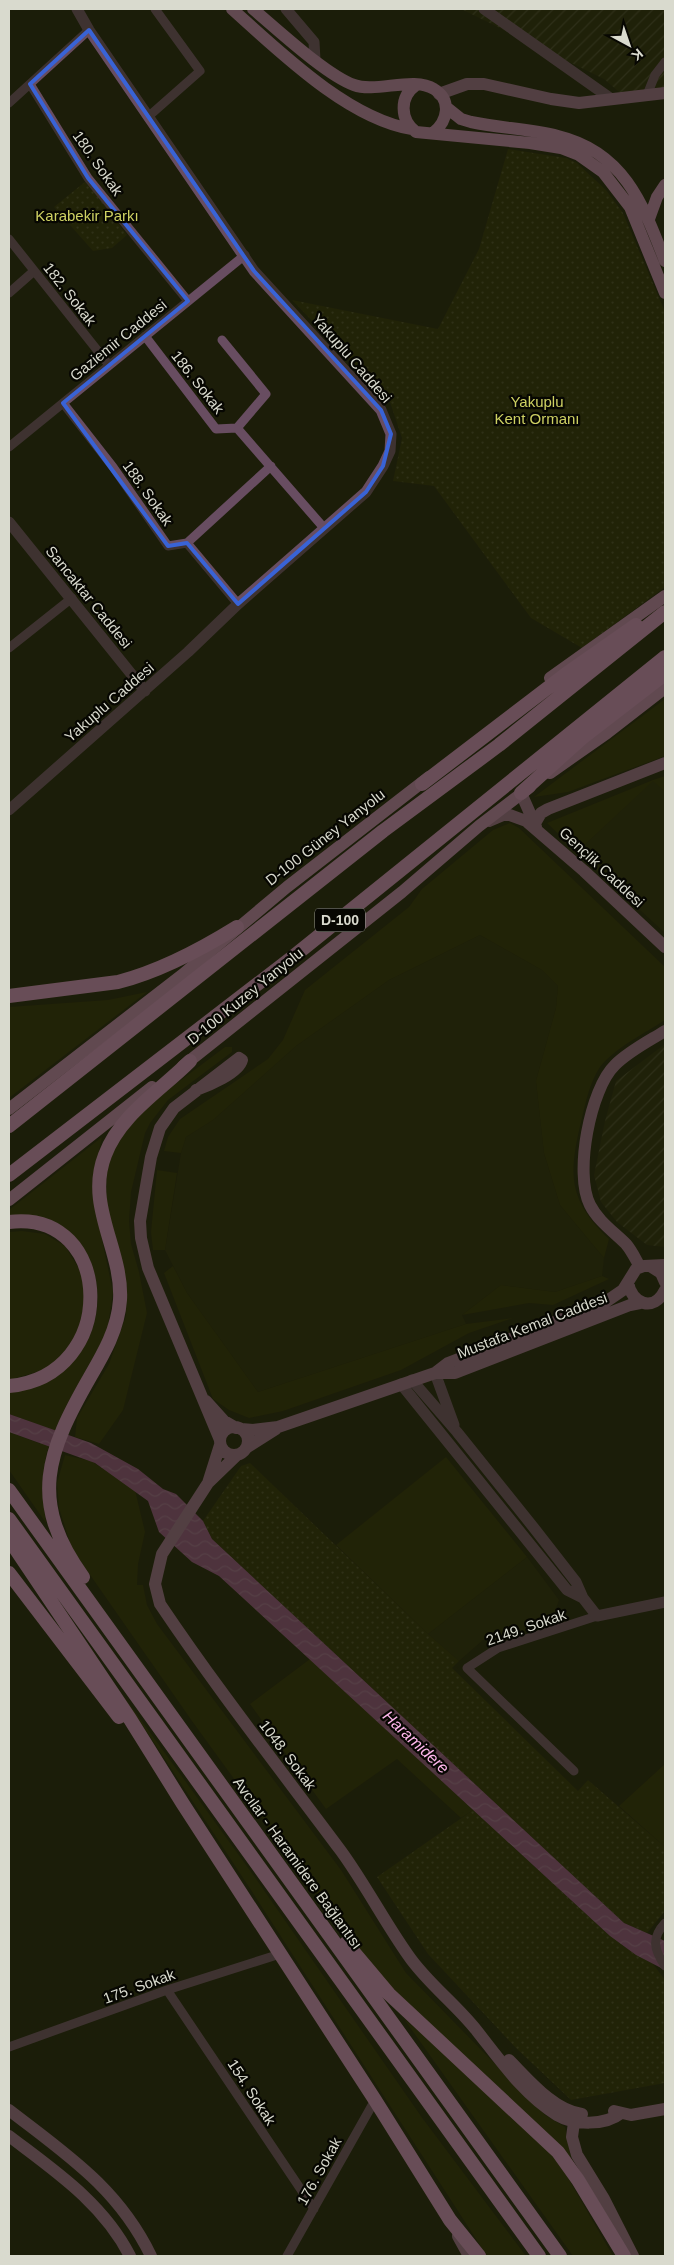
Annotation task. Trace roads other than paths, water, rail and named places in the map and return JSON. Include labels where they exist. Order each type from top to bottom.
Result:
[{"type":"highway","points":[[422,784],[566,674],[665,605]]},
{"type":"highway","name":"D-100","points":[[9,1126],[261,926],[499,745],[665,612]]},
{"type":"highway","name":"D-100","points":[[9,1175],[294,956],[665,657]]},
{"type":"highway","points":[[521,793],[582,738],[665,674]]},
{"type":"highway","points":[[9,996],[118,982],[148,973],[214,941],[237,927]]},
{"type":"highway","points":[[9,990],[62,989]]},
{"type":"highway","points":[[127,1653],[115,1624],[74,1564],[56,1530],[49,1495],[49,1476],[62,1429],[100,1362],[114,1330],[118,1313],[120,1300],[118,1272],[100,1207],[99,1176],[103,1161],[110,1142],[127,1118],[190,1061]]},
{"type":"highway","points":[[9,1222],[18,1221],[42,1225],[53,1230],[72,1245],[85,1265],[92,1294],[91,1309],[84,1332],[73,1352],[59,1365],[41,1377],[9,1386]]},
{"type":"highway","name":"Avcılar - Haramidere Bağlantısı","points":[[9,1490],[560,2256]]},
{"type":"highway","points":[[9,1518],[539,2256]]},
{"type":"highway","points":[[9,1539],[130,1719],[450,2220],[479,2256]]},
{"type":"highway","points":[[9,1573],[183,1804]]},
{"type":"highway","points":[[271,1852],[300,1880],[380,1985],[558,2152],[578,2180],[624,2256]]},
{"type":"main road","points":[[232,9],[321,86],[389,124],[426,134],[433,133],[530,143],[561,148],[579,155],[598,168],[619,190],[630,206],[665,293]]},
{"type":"main road","points":[[253,9],[315,60],[355,86],[370,88],[416,85],[431,87],[439,94],[446,106],[461,119],[560,136],[597,151],[612,163],[632,187],[649,219],[665,261]]},
{"type":"main road","points":[[439,94],[468,84],[484,84],[569,102],[665,93]]},
{"type":"main road","points":[[412,129],[403,106],[408,93],[416,85]]},
{"type":"main road","points":[[433,133],[442,124],[447,112],[446,106]]},
{"type":"main road","points":[[649,219],[657,197],[665,185]]},
{"type":"main road","name":"D-100 Güney Yanyolu","points":[[9,1109],[182,975],[237,927],[422,784],[571,662],[665,596]]},
{"type":"main road","name":"D-100 Kuzey Yanyolu","points":[[9,1200],[122,1111],[190,1061],[402,892],[521,793],[607,733],[665,688]]},
{"type":"main road","points":[[537,828],[541,813],[548,809],[665,763]]},
{"type":"main road","points":[[521,793],[537,828]]},
{"type":"main road","name":"Gençlik Caddesi","points":[[479,826],[494,818],[510,815],[520,817],[537,828],[665,947]]},
{"type":"main road","points":[[665,1030],[615,1064],[604,1078],[599,1090],[583,1155],[585,1191],[592,1208],[645,1267],[661,1272],[665,1282]]},
{"type":"main road","points":[[196,1090],[174,1108],[160,1128],[150,1157],[140,1221],[141,1238],[148,1268],[203,1397],[220,1443],[225,1452],[241,1452],[247,1436],[224,1420],[203,1397]]},
{"type":"main road","points":[[645,1267],[665,1265]]},
{"type":"main road","name":"Mustafa Kemal Caddesi","points":[[435,1373],[448,1363],[616,1297],[633,1272],[645,1267]]},
{"type":"main road","points":[[628,1282],[631,1294],[640,1303]]},
{"type":"main road","name":"Mustafa Kemal Caddesi","points":[[238,1428],[254,1430],[278,1427],[435,1373],[456,1372],[630,1305],[640,1303],[651,1304],[664,1293]]},
{"type":"main road","name":"Mustafa Kemal Caddesi","points":[[241,1452],[278,1427]]},
{"type":"main road","points":[[220,1443],[223,1432],[238,1428]]},
{"type":"main road","name":"1048. Sokak","points":[[208,1483],[220,1443]]},
{"type":"main road","name":"1048. Sokak","points":[[241,1452],[208,1483],[162,1554],[156,1584],[160,1604],[266,1753],[357,1873],[408,1956],[476,2030],[520,2083],[556,2114],[575,2118]]},
{"type":"main road","points":[[9,2110],[101,2183],[133,2221],[151,2256]]},
{"type":"main road","points":[[633,2256],[608,2207],[577,2155],[572,2137],[575,2118],[597,2122],[616,2118],[621,2113],[631,2115],[665,2110]]},
{"type":"main road","points":[[9,2136],[74,2185],[107,2219],[130,2256]]},
{"type":"main road","points":[[450,2220],[469,2256]]},
{"type":"street","name":"Yakuplu Caddesi","points":[[9,810],[145,691],[238,604],[366,492],[383,466],[390,451],[391,434],[381,410],[254,271],[245,255],[89,30],[77,9]]},
{"type":"street","points":[[149,116],[200,71],[155,9]]},
{"type":"street","points":[[286,9],[314,42],[315,60]]},
{"type":"street","points":[[484,9],[610,98]]},
{"type":"street","points":[[9,104],[89,30]]},
{"type":"street","points":[[647,95],[655,75],[665,62]]},
{"type":"street","name":"180. Sokak","points":[[30,84],[88,178],[188,300]]},
{"type":"street","name":"182. Sokak","points":[[9,239],[108,365]]},
{"type":"street","name":"Gaziemir Caddesi","points":[[9,447],[245,255]]},
{"type":"street","points":[[9,293],[34,271]]},
{"type":"street","name":"186. Sokak","points":[[145,336],[216,429],[237,428],[266,394],[222,340]]},
{"type":"street","name":"188. Sokak","points":[[63,402],[113,467],[168,546],[187,543]]},
{"type":"street","points":[[237,428],[324,528]]},
{"type":"street","points":[[238,604],[187,543],[271,466]]},
{"type":"street","name":"Sancaktar Caddesi","points":[[9,522],[145,691]]},
{"type":"street","points":[[9,648],[72,598]]},
{"type":"street","points":[[435,1373],[457,1432]]},
{"type":"street","points":[[406,1382],[457,1432],[576,1582],[583,1598],[597,1616],[665,1602]]},
{"type":"street","points":[[406,1382],[567,1590],[583,1598]]},
{"type":"street","name":"2149. Sokak","points":[[574,1770],[467,1668],[498,1648],[597,1616]]},
{"type":"street","points":[[665,1923],[654,1940],[658,1955],[665,1966]]},
{"type":"street","name":"175. Sokak","points":[[9,2048],[167,1990],[280,1954]]},
{"type":"street","name":"154. Sokak","points":[[167,1990],[314,2209]]},
{"type":"street","name":"176. Sokak","points":[[287,2256],[375,2100]]},
{"type":"water","name":"Haramidere","points":[[9,1414],[91,1443],[138,1469],[163,1489],[176,1494],[203,1521],[212,1539],[624,1923],[665,1941],[665,1970],[636,1955],[610,1936],[219,1576],[192,1562],[159,1532],[148,1501],[95,1463],[9,1432]]},
{"type":"park label","name":"Karabekir Parkı","points":[[87,215]]},
{"type":"park label","name":"Yakuplu Kent Ormanı","points":[[537,410]]}]
